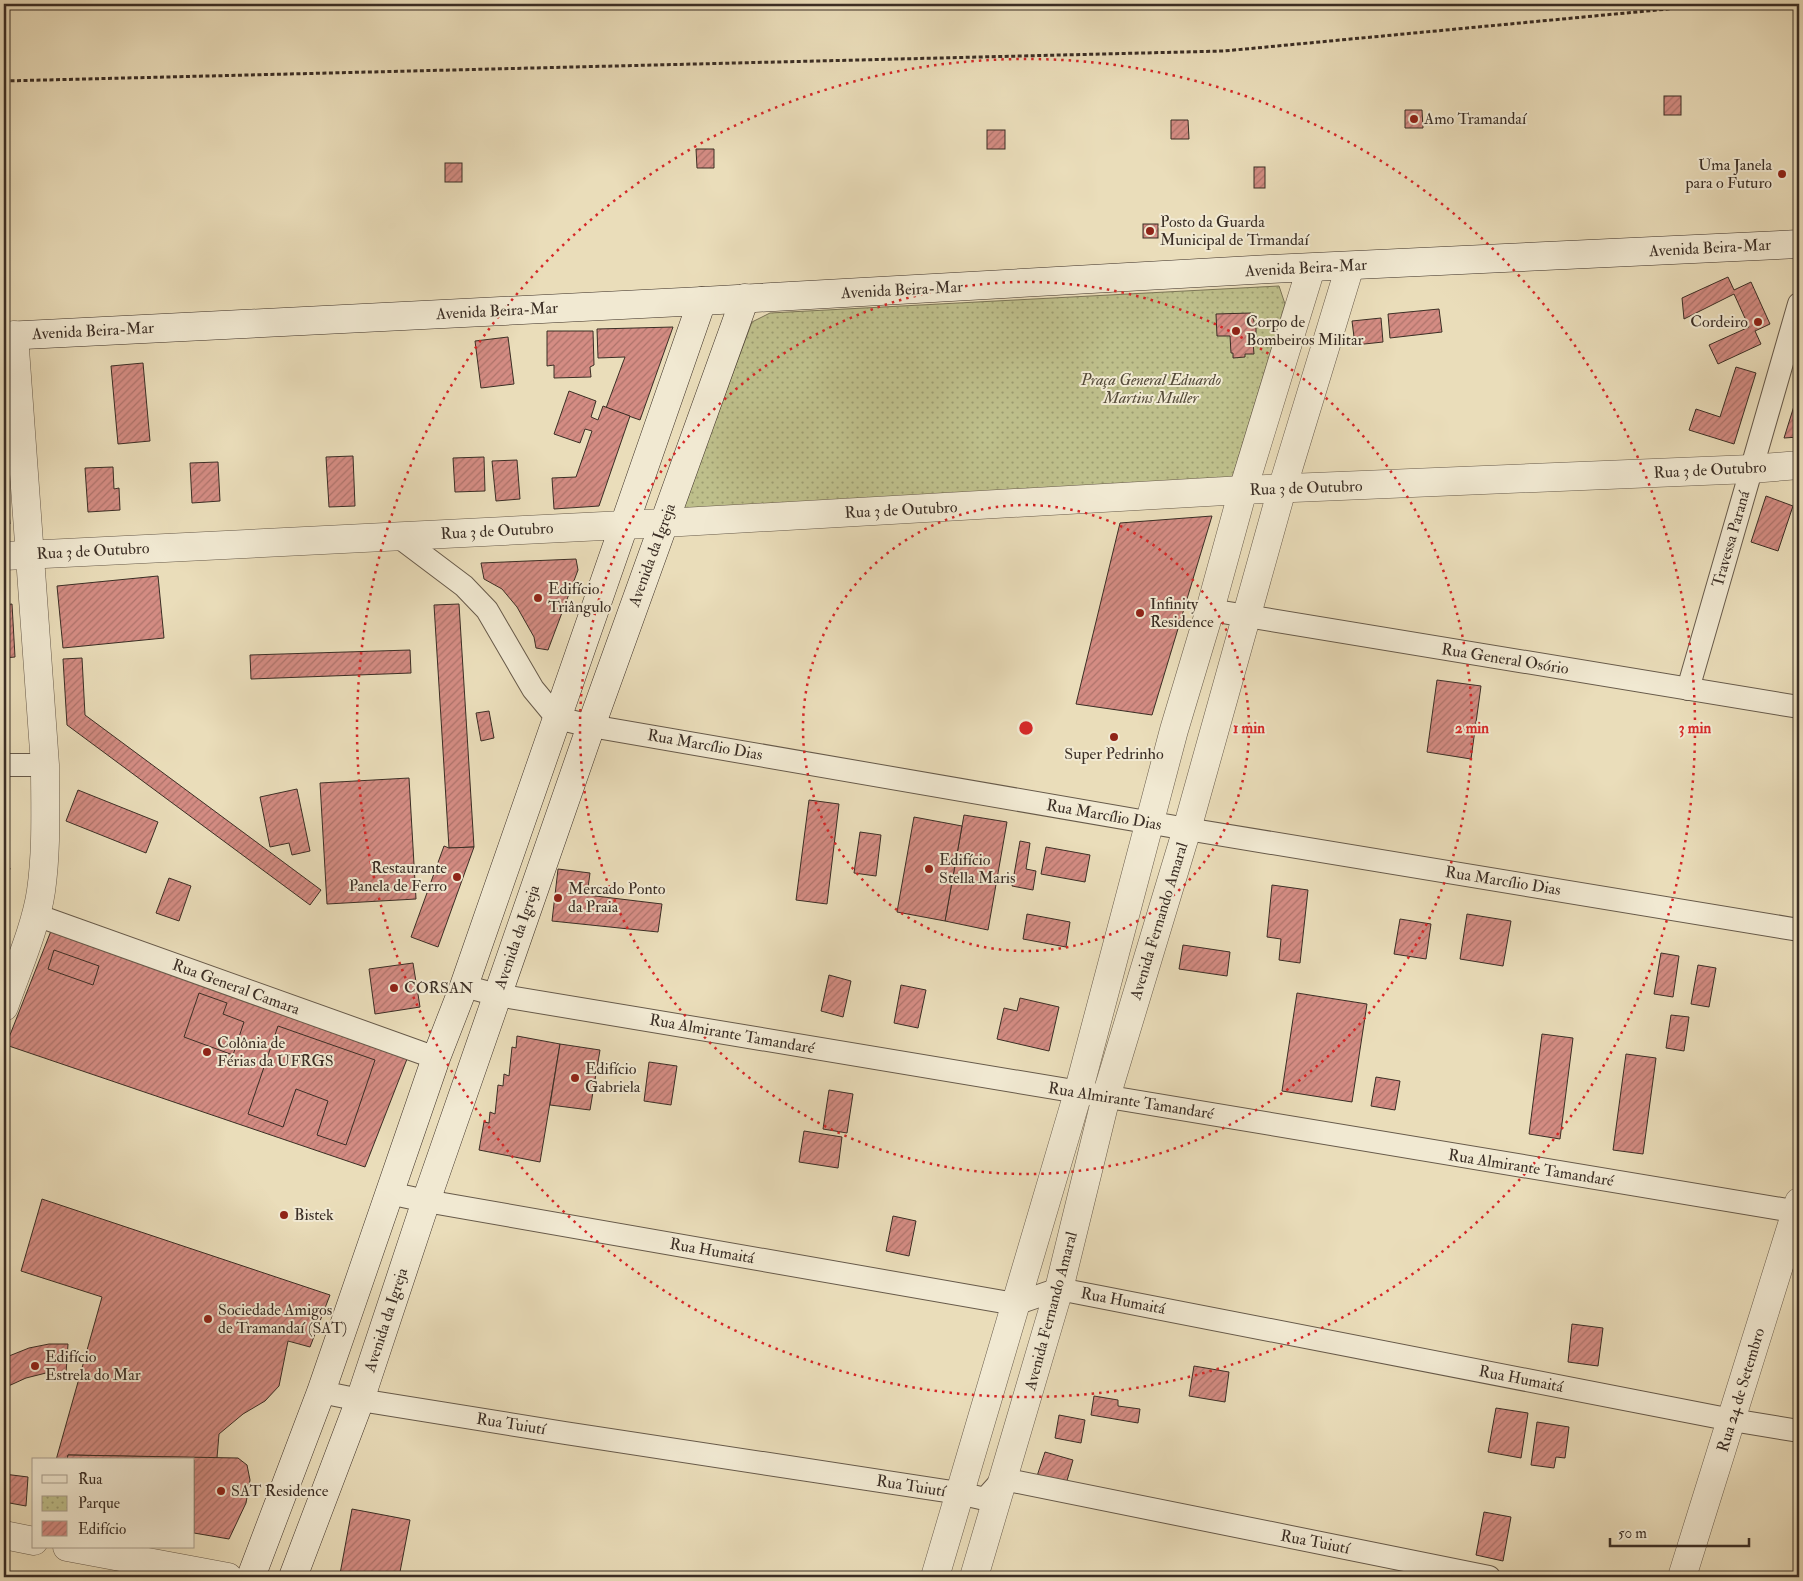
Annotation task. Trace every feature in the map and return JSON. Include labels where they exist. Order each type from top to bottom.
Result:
[{"type":"street","name":"Avenida Beira-Mar","points":[[9,335],[1799,244]]},
{"type":"street","name":"Avenida Fernando Amaral","points":[[974,1577],[1059,1289],[1106,1097],[1187,829],[1282,489],[1350,266]]},
{"type":"street","name":"Avenida Fernando Amaral","points":[[935,1577],[1014,1304],[1078,1093],[1174,730],[1243,490],[1311,268]]},
{"type":"street","name":"Avenida da Igreja","points":[[293,1577],[360,1400],[426,1200],[497,995],[591,726],[745,298]]},
{"type":"street","points":[[251,1577],[321,1392],[436,1058],[464,986],[702,301]]},
{"type":"street","name":"Travessa Paraná","points":[[1688,689],[1799,304]]},
{"type":"street","points":[[4,1007],[36,915],[41,891],[46,830],[45,765],[17,555],[9,335]]},
{"type":"street","name":"Rua 3 de Outubro","points":[[17,555],[664,523],[1243,490],[1751,469],[1799,465]]},
{"type":"street","points":[[399,537],[464,586],[487,610],[533,689],[557,718]]},
{"type":"street","name":"Rua General Osório","points":[[1210,610],[1799,707]]},
{"type":"street","name":"Rua Marcílio Dias","points":[[557,718],[591,726],[1149,823],[1799,930]]},
{"type":"street","points":[[1174,730],[1218,720]]},
{"type":"street","points":[[4,765],[45,765]]},
{"type":"street","name":"Rua General Camara","points":[[36,915],[436,1058]]},
{"type":"street","name":"Rua Almirante Tamandaré","points":[[464,986],[497,995],[1078,1093],[1798,1209]]},
{"type":"street","name":"Rua Humaitá","points":[[389,1193],[1014,1304],[1059,1289],[1732,1420],[1799,1431]]},
{"type":"street","name":"Rua 24 de Setembro","points":[[1682,1577],[1798,1209]]},
{"type":"street","name":"Rua Tuiutí","points":[[321,1392],[360,1400],[959,1493],[985,1499],[1003,1479],[1489,1577]]},
{"type":"street","points":[[4,1535],[32,1541]]},
{"type":"street","points":[[72,1548],[228,1577]]},
{"type":"path","points":[[4,81],[1224,51],[1721,4]]},
{"type":"green space","name":"Praça General Eduardo Martins Muller","points":[[1279,286],[1285,304],[1231,482],[682,510],[752,322],[770,313]]},
{"type":"building","points":[[1664,96],[1681,96],[1681,115],[1664,115]]},
{"type":"building","name":"Amo Tramandaí","points":[[1405,110],[1422,110],[1423,128],[1405,128]]},
{"type":"building","points":[[1171,120],[1188,120],[1189,139],[1171,139]]},
{"type":"building","points":[[987,130],[1005,130],[1005,149],[987,149]]},
{"type":"building","points":[[696,149],[714,149],[714,168],[697,168]]},
{"type":"building","points":[[445,163],[462,163],[462,182],[445,182]]},
{"type":"building","points":[[1254,167],[1265,167],[1265,188],[1254,188]]},
{"type":"building","name":"Posto da Guarda Municipal de Trmandaí","points":[[1143,224],[1158,224],[1158,238],[1143,238]]},
{"type":"building","name":"Cordeiro","points":[[1728,277],[1734,290],[1751,282],[1770,324],[1755,331],[1761,344],[1718,364],[1709,345],[1749,327],[1734,294],[1684,319],[1682,298]]},
{"type":"building","points":[[1439,309],[1442,332],[1390,338],[1388,314]]},
{"type":"building","name":"Corpo de Bombeiros Militar","points":[[1251,313],[1256,327],[1256,340],[1253,342],[1254,354],[1245,354],[1245,357],[1233,358],[1230,336],[1217,336],[1216,314]]},
{"type":"building","points":[[1381,318],[1383,342],[1355,345],[1352,321]]},
{"type":"building","points":[[673,327],[640,420],[606,408],[625,357],[598,358],[597,329]]},
{"type":"building","points":[[547,331],[593,331],[594,365],[590,367],[591,377],[554,378],[554,365],[547,366]]},
{"type":"building","points":[[508,337],[514,384],[481,388],[475,341]]},
{"type":"building","points":[[143,363],[150,441],[118,444],[111,366]]},
{"type":"building","points":[[1736,367],[1756,373],[1734,444],[1689,430],[1696,409],[1720,417]]},
{"type":"building","points":[[1799,390],[1799,437],[1784,438]]},
{"type":"building","points":[[569,391],[596,401],[591,417],[598,420],[603,406],[630,416],[599,506],[554,509],[552,478],[576,477],[592,431],[585,429],[580,443],[554,434]]},
{"type":"building","points":[[353,456],[355,506],[329,507],[326,457]]},
{"type":"building","points":[[4,457],[10,524],[4,524]]},
{"type":"building","points":[[484,457],[485,491],[455,492],[453,458]]},
{"type":"building","points":[[517,460],[520,499],[496,501],[492,461]]},
{"type":"building","points":[[218,462],[220,501],[192,503],[190,463]]},
{"type":"building","points":[[113,467],[114,489],[119,488],[120,510],[88,512],[85,468]]},
{"type":"building","points":[[1766,496],[1793,506],[1778,551],[1751,542]]},
{"type":"building","name":"Infinity Residence","points":[[1212,516],[1152,715],[1076,704],[1120,523]]},
{"type":"building","name":"Edifício Triângulo","points":[[576,559],[578,570],[548,650],[536,648],[534,637],[517,607],[502,589],[484,579],[481,563]]},
{"type":"building","points":[[158,576],[164,638],[63,648],[57,586]]},
{"type":"building","points":[[12,604],[15,657],[4,658],[4,605]]},
{"type":"building","points":[[459,604],[474,847],[449,848],[434,605]]},
{"type":"building","points":[[410,650],[411,673],[251,679],[250,655]]},
{"type":"building","points":[[82,658],[85,715],[321,890],[310,905],[67,725],[63,659]]},
{"type":"building","points":[[1437,680],[1481,686],[1471,759],[1427,752]]},
{"type":"building","points":[[489,711],[494,738],[481,741],[476,713]]},
{"type":"building","points":[[409,778],[416,899],[327,904],[320,783]]},
{"type":"building","points":[[297,789],[310,851],[292,855],[289,843],[270,847],[260,797]]},
{"type":"building","points":[[78,790],[158,822],[146,853],[66,821]]},
{"type":"building","points":[[809,800],[839,804],[827,904],[796,900]]},
{"type":"building","points":[[964,815],[1007,822],[988,930],[945,921]]},
{"type":"building","name":"Edifício Stella Maris","points":[[914,817],[962,826],[945,921],[897,912]]},
{"type":"building","points":[[860,832],[881,835],[876,876],[854,873]]},
{"type":"building","points":[[1020,841],[1030,843],[1026,869],[1036,871],[1033,890],[1012,886]]},
{"type":"building","points":[[444,846],[449,848],[474,847],[438,947],[411,937]]},
{"type":"building","points":[[1046,847],[1090,855],[1085,882],[1041,874]]},
{"type":"building","points":[[4,866],[10,868],[4,894]]},
{"type":"building","points":[[558,869],[590,873],[587,895],[662,904],[658,932],[552,921]]},
{"type":"building","points":[[169,878],[191,886],[179,921],[156,913]]},
{"type":"building","points":[[1272,885],[1308,890],[1300,963],[1279,960],[1281,939],[1267,937]]},
{"type":"building","points":[[1027,914],[1070,922],[1066,947],[1023,939]]},
{"type":"building","points":[[1467,914],[1511,921],[1503,966],[1460,959]]},
{"type":"building","points":[[1400,919],[1431,924],[1426,959],[1394,954]]},
{"type":"building","name":"Colônia de Férias da UFRGS","points":[[51,931],[407,1059],[365,1167],[6,1045]]},
{"type":"building","points":[[1183,945],[1230,952],[1227,976],[1179,969]]},
{"type":"building","points":[[54,950],[99,966],[93,985],[48,969]]},
{"type":"building","points":[[1661,953],[1679,956],[1673,997],[1654,994]]},
{"type":"building","name":"CORSAN","points":[[413,963],[420,1007],[375,1014],[369,969]]},
{"type":"building","points":[[1698,965],[1716,968],[1709,1007],[1691,1004]]},
{"type":"building","points":[[829,975],[851,981],[843,1017],[821,1011]]},
{"type":"building","points":[[901,985],[926,990],[918,1028],[894,1023]]},
{"type":"building","points":[[199,993],[227,1003],[223,1014],[244,1022],[233,1055],[184,1037]]},
{"type":"building","points":[[1297,993],[1367,1004],[1352,1102],[1282,1091]]},
{"type":"building","points":[[1020,998],[1059,1007],[1049,1051],[997,1039],[1004,1008],[1017,1011]]},
{"type":"building","points":[[1671,1015],[1689,1017],[1684,1051],[1666,1048]]},
{"type":"building","points":[[278,1026],[375,1060],[346,1145],[317,1135],[328,1101],[296,1089],[283,1127],[248,1114]]},
{"type":"building","points":[[1542,1034],[1573,1038],[1560,1139],[1529,1134]]},
{"type":"building","points":[[517,1036],[560,1044],[540,1162],[479,1150],[484,1122],[489,1123],[490,1112],[495,1114],[498,1085],[503,1086],[504,1074],[509,1076],[512,1047],[516,1048]]},
{"type":"building","name":"Edifício Gabriela","points":[[560,1044],[600,1050],[590,1110],[550,1105]]},
{"type":"building","points":[[1626,1054],[1656,1058],[1643,1154],[1613,1150]]},
{"type":"building","points":[[649,1062],[677,1066],[671,1105],[644,1101]]},
{"type":"building","points":[[1376,1077],[1400,1081],[1395,1110],[1371,1106]]},
{"type":"building","points":[[829,1090],[853,1094],[847,1133],[823,1129]]},
{"type":"building","points":[[804,1131],[842,1137],[838,1168],[799,1162]]},
{"type":"building","name":"Sociedade Amigos de Tramandaí (SAT)","points":[[42,1199],[330,1295],[310,1347],[288,1341],[279,1386],[265,1401],[243,1414],[219,1434],[217,1458],[68,1455],[67,1458],[57,1458],[102,1297],[21,1271]]},
{"type":"building","points":[[893,1216],[916,1221],[909,1256],[886,1251]]},
{"type":"building","points":[[1572,1324],[1603,1328],[1598,1366],[1568,1362]]},
{"type":"building","name":"Edifício Estrela do Mar","points":[[49,1344],[68,1344],[66,1374],[46,1373],[26,1378],[4,1388],[4,1358],[29,1348]]},
{"type":"building","points":[[1194,1366],[1229,1372],[1225,1402],[1189,1396]]},
{"type":"building","points":[[1094,1396],[1118,1400],[1118,1406],[1140,1409],[1138,1423],[1091,1415]]},
{"type":"building","points":[[1496,1408],[1528,1413],[1521,1458],[1488,1452]]},
{"type":"building","points":[[1059,1415],[1085,1420],[1081,1443],[1055,1438]]},
{"type":"building","points":[[1537,1422],[1569,1427],[1565,1458],[1556,1457],[1554,1468],[1531,1465]]},
{"type":"building","points":[[1045,1452],[1073,1460],[1066,1484],[1037,1476]]},
{"type":"building","name":"SAT Residence","points":[[68,1455],[238,1458],[247,1465],[250,1480],[246,1503],[229,1539],[195,1533],[195,1458],[67,1458]]},
{"type":"building","points":[[4,1474],[28,1477],[26,1506],[4,1502]]},
{"type":"building","points":[[352,1509],[410,1520],[399,1577],[357,1577],[340,1574]]},
{"type":"building","points":[[1484,1512],[1511,1517],[1503,1561],[1476,1555]]},
{"type":"place","name":"Amo Tramandaí","points":[[1414,119]]},
{"type":"place","name":"Uma Janela para o Futuro","points":[[1782,174]]},
{"type":"place","name":"Posto da Guarda Municipal de Trmandaí","points":[[1150,231]]},
{"type":"place","name":"Cordeiro","points":[[1758,322]]},
{"type":"place","name":"Corpo de Bombeiros Militar","points":[[1236,331]]},
{"type":"place","name":"Edifício Triângulo","points":[[538,598]]},
{"type":"place","name":"Infinity Residence","points":[[1140,613]]},
{"type":"place","name":"Super Pedrinho","points":[[1114,737]]},
{"type":"place","name":"Edifício Stella Maris","points":[[929,869]]},
{"type":"place","name":"Restaurante Panela de Ferro","points":[[457,877]]},
{"type":"place","name":"Mercado Ponto da Praia","points":[[558,898]]},
{"type":"place","name":"CORSAN","points":[[394,988]]},
{"type":"place","name":"Colônia de Férias da UFRGS","points":[[207,1052]]},
{"type":"place","name":"Edifício Gabriela","points":[[575,1078]]},
{"type":"place","name":"Bistek","points":[[284,1215]]},
{"type":"place","name":"Sociedade Amigos de Tramandaí (SAT)","points":[[208,1319]]},
{"type":"place","name":"Edifício Estrela do Mar","points":[[35,1366]]},
{"type":"place","name":"SAT Residence","points":[[221,1491]]}]
